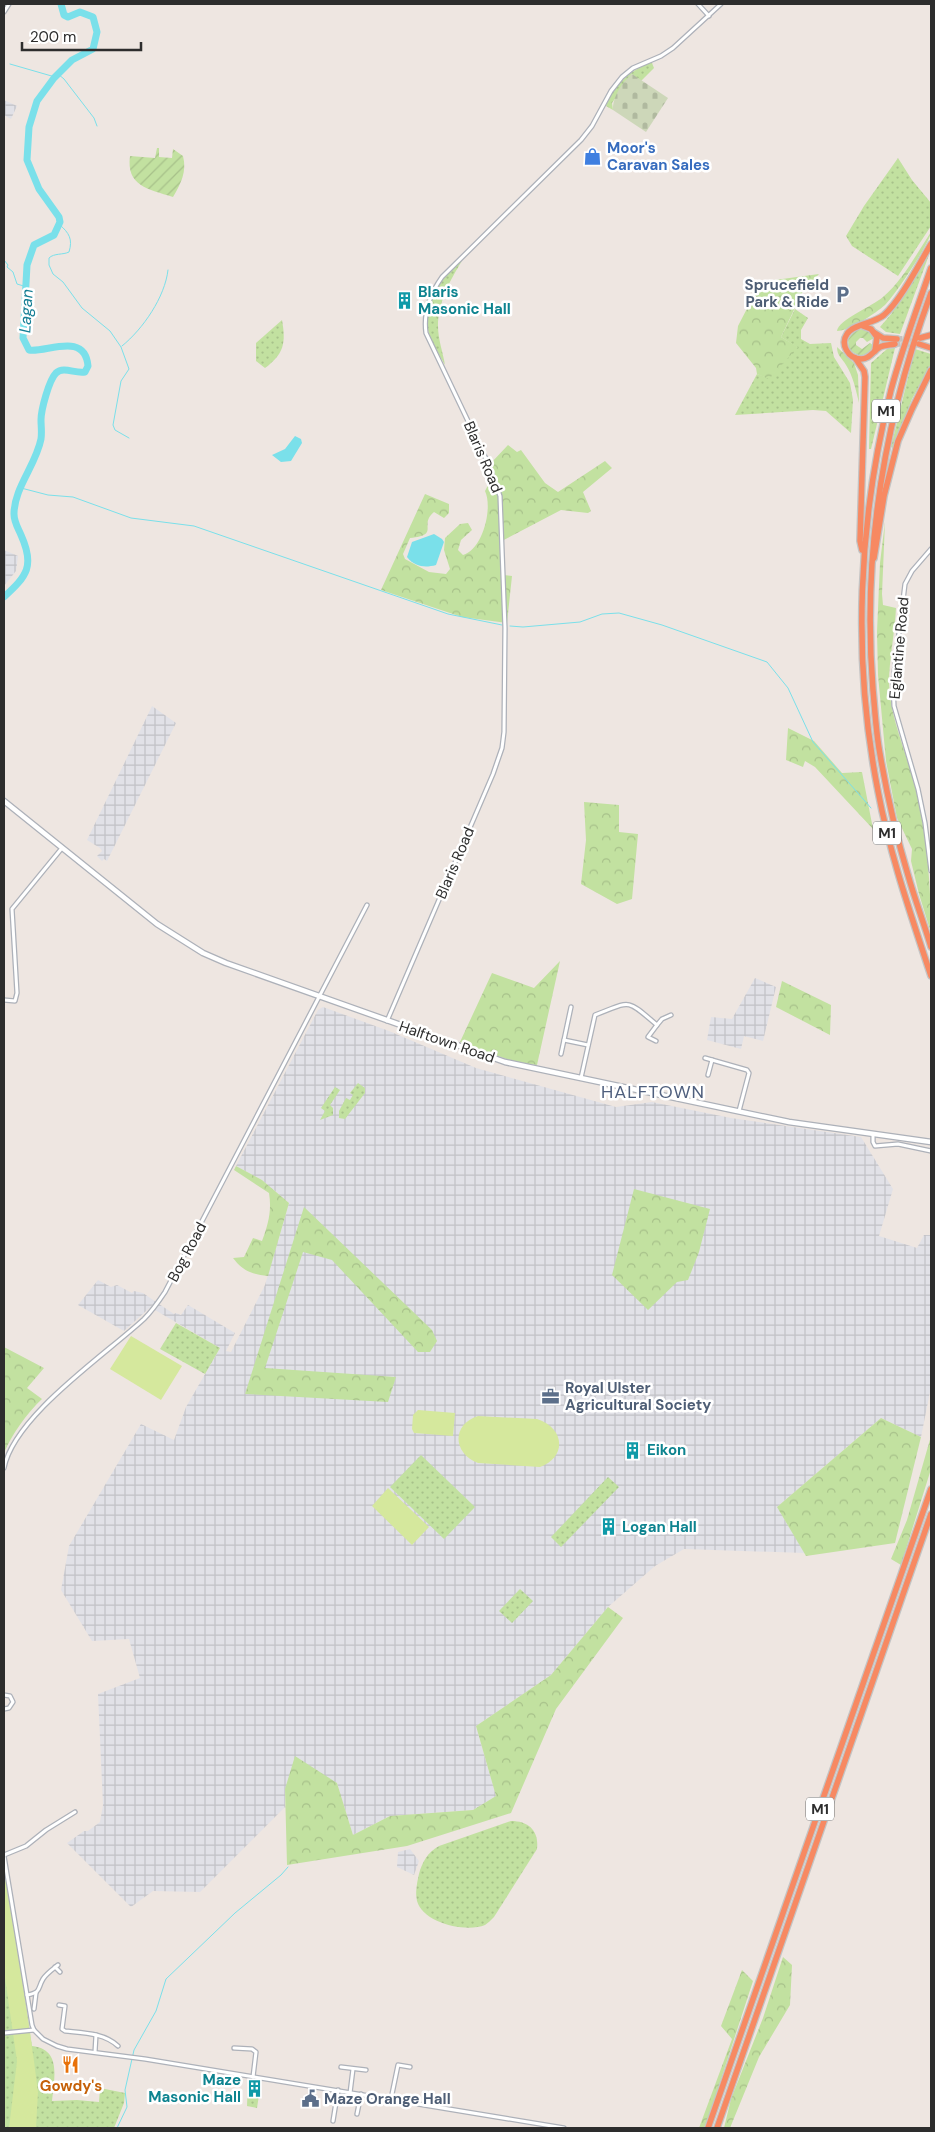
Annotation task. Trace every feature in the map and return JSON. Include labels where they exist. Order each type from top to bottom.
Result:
[{"type":"highway","points":[[864,559],[860,541],[865,377],[864,371],[855,358],[847,351],[844,341],[852,329],[877,320],[888,311],[931,244]]},
{"type":"highway","name":"M1","points":[[931,268],[903,350],[886,413],[872,486],[864,559],[861,655],[871,754],[892,854],[931,976]]},
{"type":"highway","name":"M1","points":[[931,293],[907,362],[890,430],[879,487],[871,571],[870,653],[879,751],[901,853],[931,947]]},
{"type":"highway","points":[[855,358],[866,358],[884,346],[896,342],[883,338],[867,327],[862,326]]},
{"type":"highway","points":[[875,333],[878,342],[875,351]]},
{"type":"highway","points":[[931,335],[920,341],[931,348]]},
{"type":"highway","points":[[871,571],[884,496],[896,450],[912,408],[931,370]]},
{"type":"highway","name":"M1","points":[[708,2128],[931,1489]]},
{"type":"highway","name":"M1","points":[[717,2128],[931,1514]]},
{"type":"street","points":[[4,12],[9,4]]},
{"type":"street","points":[[698,4],[709,16]]},
{"type":"street","name":"Blaris Road","points":[[387,1021],[495,768],[502,748],[504,732],[505,628],[500,496],[488,463],[426,332],[429,300],[442,277],[587,133],[614,86],[622,77],[633,68],[661,56],[673,48],[722,4]]},
{"type":"street","name":"Eglantine Road","points":[[931,549],[912,571],[905,584],[893,694],[902,736],[918,790],[925,823],[931,871]]},
{"type":"street","name":"Halftown Road","points":[[4,801],[136,908],[198,950],[226,963],[504,1062],[820,1128],[931,1142]]},
{"type":"street","points":[[4,1000],[15,1001],[18,993],[12,909],[62,848]]},
{"type":"street","name":"Bog Road","points":[[4,1468],[13,1444],[42,1407],[145,1318],[165,1292],[367,905]]},
{"type":"street","points":[[581,1078],[595,1015],[620,1004],[630,1004],[636,1006],[657,1024]]},
{"type":"street","points":[[561,1054],[571,1007]]},
{"type":"street","points":[[656,1041],[648,1037],[662,1019],[671,1015]]},
{"type":"street","points":[[564,1040],[588,1045]]},
{"type":"street","points":[[705,1058],[747,1070],[749,1073],[739,1111]]},
{"type":"street","points":[[708,1076],[712,1060]]},
{"type":"street","points":[[873,1134],[875,1146],[898,1144],[931,1151]]},
{"type":"street","points":[[4,1695],[10,1696],[13,1702],[9,1708],[4,1709]]},
{"type":"street","points":[[75,1812],[46,1830],[26,1846],[4,1856],[34,2030],[43,2039],[57,2046],[564,2128]]},
{"type":"street","points":[[34,2009],[36,1993],[41,1987],[42,1979],[56,1966],[60,1972]]},
{"type":"street","points":[[27,1995],[36,1993]]},
{"type":"street","points":[[59,2005],[65,2006],[62,2029],[96,2035],[113,2041],[118,2046]]},
{"type":"street","points":[[4,2033],[34,2030]]},
{"type":"street","points":[[95,2052],[96,2035]]},
{"type":"street","points":[[234,2048],[252,2049],[256,2052],[253,2077]]},
{"type":"street","points":[[391,2099],[398,2065],[410,2067]]},
{"type":"street","points":[[341,2067],[366,2070]]},
{"type":"street","points":[[350,2093],[353,2069]]},
{"type":"street","points":[[333,2121],[338,2090]]},
{"type":"street","points":[[357,2114],[361,2094]]},
{"type":"shaded area","points":[[4,100],[17,106],[11,119],[4,115]]},
{"type":"shaded area","points":[[4,550],[18,556],[16,571],[4,586]]},
{"type":"shaded area","points":[[152,706],[176,723],[107,861],[104,859],[102,861],[97,856],[102,851],[100,848],[87,840]]},
{"type":"shaded area","points":[[755,978],[776,987],[763,1041],[744,1036],[741,1049],[707,1040],[711,1017],[732,1019]]},
{"type":"shaded area","points":[[323,1007],[389,1031],[476,1068],[616,1107],[652,1102],[731,1118],[861,1137],[893,1189],[879,1236],[917,1248],[924,1235],[931,1235],[931,1387],[921,1437],[881,1418],[777,1507],[805,1553],[684,1549],[655,1566],[608,1607],[551,1675],[476,1726],[496,1796],[473,1810],[390,1816],[353,1835],[337,1783],[285,1789],[285,1807],[200,1892],[153,1891],[131,1907],[67,1843],[100,1822],[103,1805],[98,1694],[140,1678],[129,1639],[92,1641],[61,1590],[69,1546],[141,1424],[174,1440],[186,1407],[220,1348],[155,1310],[159,1304],[174,1314],[181,1315],[188,1305],[235,1333],[226,1351],[231,1352],[265,1285],[289,1203],[262,1180],[236,1166],[318,1010]]},
{"type":"shaded area","points":[[98,1280],[111,1287],[117,1285],[132,1293],[134,1291],[143,1293],[156,1302],[124,1331],[78,1305]]},
{"type":"shaded area","points":[[410,1849],[419,1861],[414,1875],[397,1867],[398,1852]]},
{"type":"green space","points":[[652,63],[654,68],[641,81],[632,74],[612,103],[613,110],[606,106],[613,92],[623,80],[635,70]]},
{"type":"green space","points":[[632,74],[668,98],[646,132],[613,110],[618,90]]},
{"type":"green space","points":[[157,148],[159,148],[159,157],[172,158],[173,149],[183,156],[184,167],[182,177],[173,197],[141,185],[132,174],[130,156],[155,158]]},
{"type":"green space","points":[[898,158],[912,180],[931,203],[931,226],[898,276],[852,246],[846,236],[864,206]]},
{"type":"green space","points":[[931,232],[911,269],[885,305],[855,325],[837,331],[843,322],[878,301],[897,283]]},
{"type":"green space","points":[[929,255],[900,334],[886,332],[880,327],[892,313]]},
{"type":"green space","points":[[462,261],[453,276],[440,309],[438,326],[445,365],[429,335],[428,310],[435,291],[441,282]]},
{"type":"green space","points":[[819,274],[803,291],[781,337],[798,347],[769,379],[757,374],[756,368],[736,343],[738,326],[753,297],[753,283]]},
{"type":"green space","points":[[795,309],[808,318],[801,330],[801,339],[810,344],[831,343],[834,357],[850,383],[853,400],[851,433],[826,411],[813,410],[735,415],[757,374],[769,378],[797,347],[781,337]]},
{"type":"green space","points":[[282,320],[284,335],[280,353],[265,368],[256,361],[256,343]]},
{"type":"green space","points":[[864,329],[871,333],[874,338],[867,342],[860,338],[856,345],[862,349],[870,343],[874,346],[869,353],[860,356],[849,350],[848,339],[856,330]]},
{"type":"green space","points":[[837,347],[854,363],[858,375],[859,403],[851,374],[839,355]]},
{"type":"green space","points":[[895,348],[871,449],[869,449],[871,363],[887,349]]},
{"type":"green space","points":[[915,349],[931,354],[931,364],[912,399],[893,448],[891,447]]},
{"type":"green space","points":[[508,445],[517,452],[521,450],[545,483],[558,492],[605,461],[612,468],[583,492],[591,511],[588,513],[561,510],[500,542],[504,575],[512,576],[507,623],[462,617],[381,590],[425,494],[449,504],[449,513],[444,518],[434,512],[428,521],[427,532],[419,537],[410,538],[403,554],[405,559],[429,572],[446,574],[450,569],[444,550],[445,538],[460,524],[468,523],[472,530],[461,540],[458,550],[463,555],[476,545],[481,537],[487,517],[488,507],[485,491],[494,474],[491,463]]},
{"type":"green space","points":[[885,522],[883,605],[896,608],[889,674],[890,697],[896,724],[913,777],[923,825],[929,879],[931,933],[911,861],[912,849],[897,818],[886,761],[878,675],[877,632],[880,563]]},
{"type":"green space","points":[[788,728],[814,741],[842,773],[862,772],[873,829],[815,767],[805,761],[803,767],[786,760]]},
{"type":"green space","points":[[584,802],[619,805],[619,832],[638,834],[632,899],[617,904],[581,884],[586,840]]},
{"type":"green space","points":[[560,961],[537,1065],[515,1062],[460,1042],[492,973],[534,988]]},
{"type":"green space","points":[[782,981],[831,1005],[830,1035],[776,1007]]},
{"type":"green space","points":[[358,1083],[365,1088],[365,1093],[345,1119],[339,1118],[339,1111],[346,1098],[350,1100],[353,1095],[350,1093]]},
{"type":"green space","points":[[335,1087],[340,1090],[330,1105],[333,1108],[333,1115],[320,1120],[325,1111],[321,1108]]},
{"type":"green space","points":[[236,1166],[262,1180],[289,1203],[268,1276],[248,1271],[233,1258],[244,1257],[253,1238],[262,1241],[270,1212],[269,1193],[234,1170]]},
{"type":"green space","points":[[634,1189],[710,1209],[699,1252],[688,1280],[677,1282],[648,1310],[612,1275]]},
{"type":"green space","points":[[304,1207],[432,1330],[437,1341],[430,1352],[418,1352],[332,1260],[303,1252],[265,1368],[396,1377],[388,1402],[245,1394]]},
{"type":"green space","points":[[176,1323],[220,1348],[205,1374],[160,1349]]},
{"type":"green space","points":[[131,1336],[182,1366],[161,1400],[110,1369]]},
{"type":"green space","points":[[4,1347],[44,1368],[27,1388],[42,1399],[20,1424],[4,1453]]},
{"type":"green space","points":[[418,1410],[455,1413],[453,1436],[414,1433],[412,1429],[413,1415]]},
{"type":"green space","points":[[478,1416],[537,1419],[546,1423],[553,1429],[559,1443],[555,1457],[540,1467],[478,1463],[463,1453],[459,1439],[463,1425]]},
{"type":"green space","points":[[881,1418],[921,1437],[895,1543],[806,1556],[777,1507]]},
{"type":"green space","points":[[931,1436],[931,1469],[901,1565],[891,1559],[907,1520]]},
{"type":"green space","points":[[421,1455],[475,1507],[444,1539],[390,1487]]},
{"type":"green space","points":[[608,1477],[619,1487],[561,1547],[551,1537]]},
{"type":"green space","points":[[388,1488],[429,1527],[412,1545],[372,1506]]},
{"type":"green space","points":[[520,1589],[533,1601],[512,1623],[499,1611]]},
{"type":"green space","points":[[608,1607],[623,1618],[556,1709],[511,1813],[407,1846],[287,1865],[285,1789],[295,1756],[337,1783],[353,1835],[390,1816],[473,1810],[496,1796],[476,1726],[551,1675]]},
{"type":"green space","points":[[511,1821],[523,1823],[532,1828],[536,1837],[537,1849],[494,1917],[485,1925],[467,1928],[446,1924],[427,1915],[417,1901],[416,1891],[420,1870],[429,1854],[439,1846]]},
{"type":"green space","points":[[4,1872],[32,2046],[42,2048],[48,2053],[54,2066],[52,2101],[77,2100],[99,2102],[100,2088],[125,2093],[124,2103],[114,2128],[4,2128]]},
{"type":"green space","points":[[4,1872],[16,1938],[38,2092],[36,2128],[9,2128],[17,2061],[4,1971]]},
{"type":"green space","points":[[783,1957],[792,1965],[790,2005],[759,2057],[730,2128],[724,2128],[731,2099],[763,2018]]},
{"type":"green space","points":[[742,1970],[753,1981],[711,2110],[704,2128],[699,2128],[732,2039],[721,2026]]},
{"type":"green space","points":[[248,2080],[261,2082],[257,2108],[247,2106]]},
{"type":"water","points":[[295,436],[301,439],[302,443],[291,461],[281,462],[272,455],[285,449]]},
{"type":"water","points":[[434,534],[444,542],[436,565],[420,566],[413,563],[407,557],[412,542]]},
{"type":"waterway","name":"Lagan","points":[[4,597],[23,576],[28,563],[25,546],[16,525],[15,504],[38,449],[41,436],[41,415],[48,388],[53,377],[59,371],[85,372],[88,366],[85,355],[80,349],[64,346],[29,350],[23,338],[27,265],[34,245],[54,235],[60,222],[59,217],[39,189],[27,160],[29,127],[37,101],[54,78],[72,60],[93,49],[97,32],[93,17],[80,12],[68,17],[64,15],[61,4]]},
{"type":"waterway","points":[[10,64],[55,77]]},
{"type":"waterway","points":[[58,74],[94,118],[97,126]]},
{"type":"waterway","points":[[60,225],[69,237],[71,243],[69,252],[51,256],[49,258],[49,265],[53,274],[63,282],[82,308],[110,331],[121,347],[129,369],[121,381],[113,425],[115,430],[129,438]]},
{"type":"waterway","points":[[4,260],[8,265],[7,267],[13,272],[17,284],[27,287]]},
{"type":"waterway","points":[[122,346],[138,331],[152,312],[162,291],[168,270]]},
{"type":"waterway","points":[[21,488],[48,495],[73,497],[131,518],[194,526],[448,614],[502,625]]},
{"type":"waterway","points":[[510,626],[523,627],[580,622],[602,614],[619,613],[662,625],[767,662],[788,688],[813,742],[871,808]]},
{"type":"waterway","points":[[117,2128],[127,2107],[125,2090],[134,2050],[156,2011],[166,1979],[235,1913],[288,1867]]},
{"type":"tunnel","points":[[897,339],[920,338]]},
{"type":"tunnel","points":[[895,344],[917,344]]},
{"type":"place","name":"Moor's Caravan Sales","points":[[593,157]]},
{"type":"place","name":"Sprucefield Park & Ride","points":[[843,294]]},
{"type":"place","name":"Blaris Masonic Hall","points":[[404,301]]},
{"type":"place","name":"Royal Ulster Agricultural Society","points":[[551,1397]]},
{"type":"place","name":"Eikon","points":[[633,1450]]},
{"type":"place","name":"Logan Hall","points":[[608,1527]]},
{"type":"place","name":"Gowdy's","points":[[71,2065]]},
{"type":"place","name":"Maze Masonic Hall","points":[[255,2089]]},
{"type":"place","name":"Maze Orange Hall","points":[[310,2099]]},
{"type":"district","name":"HALFTOWN","points":[[653,1092]]}]
